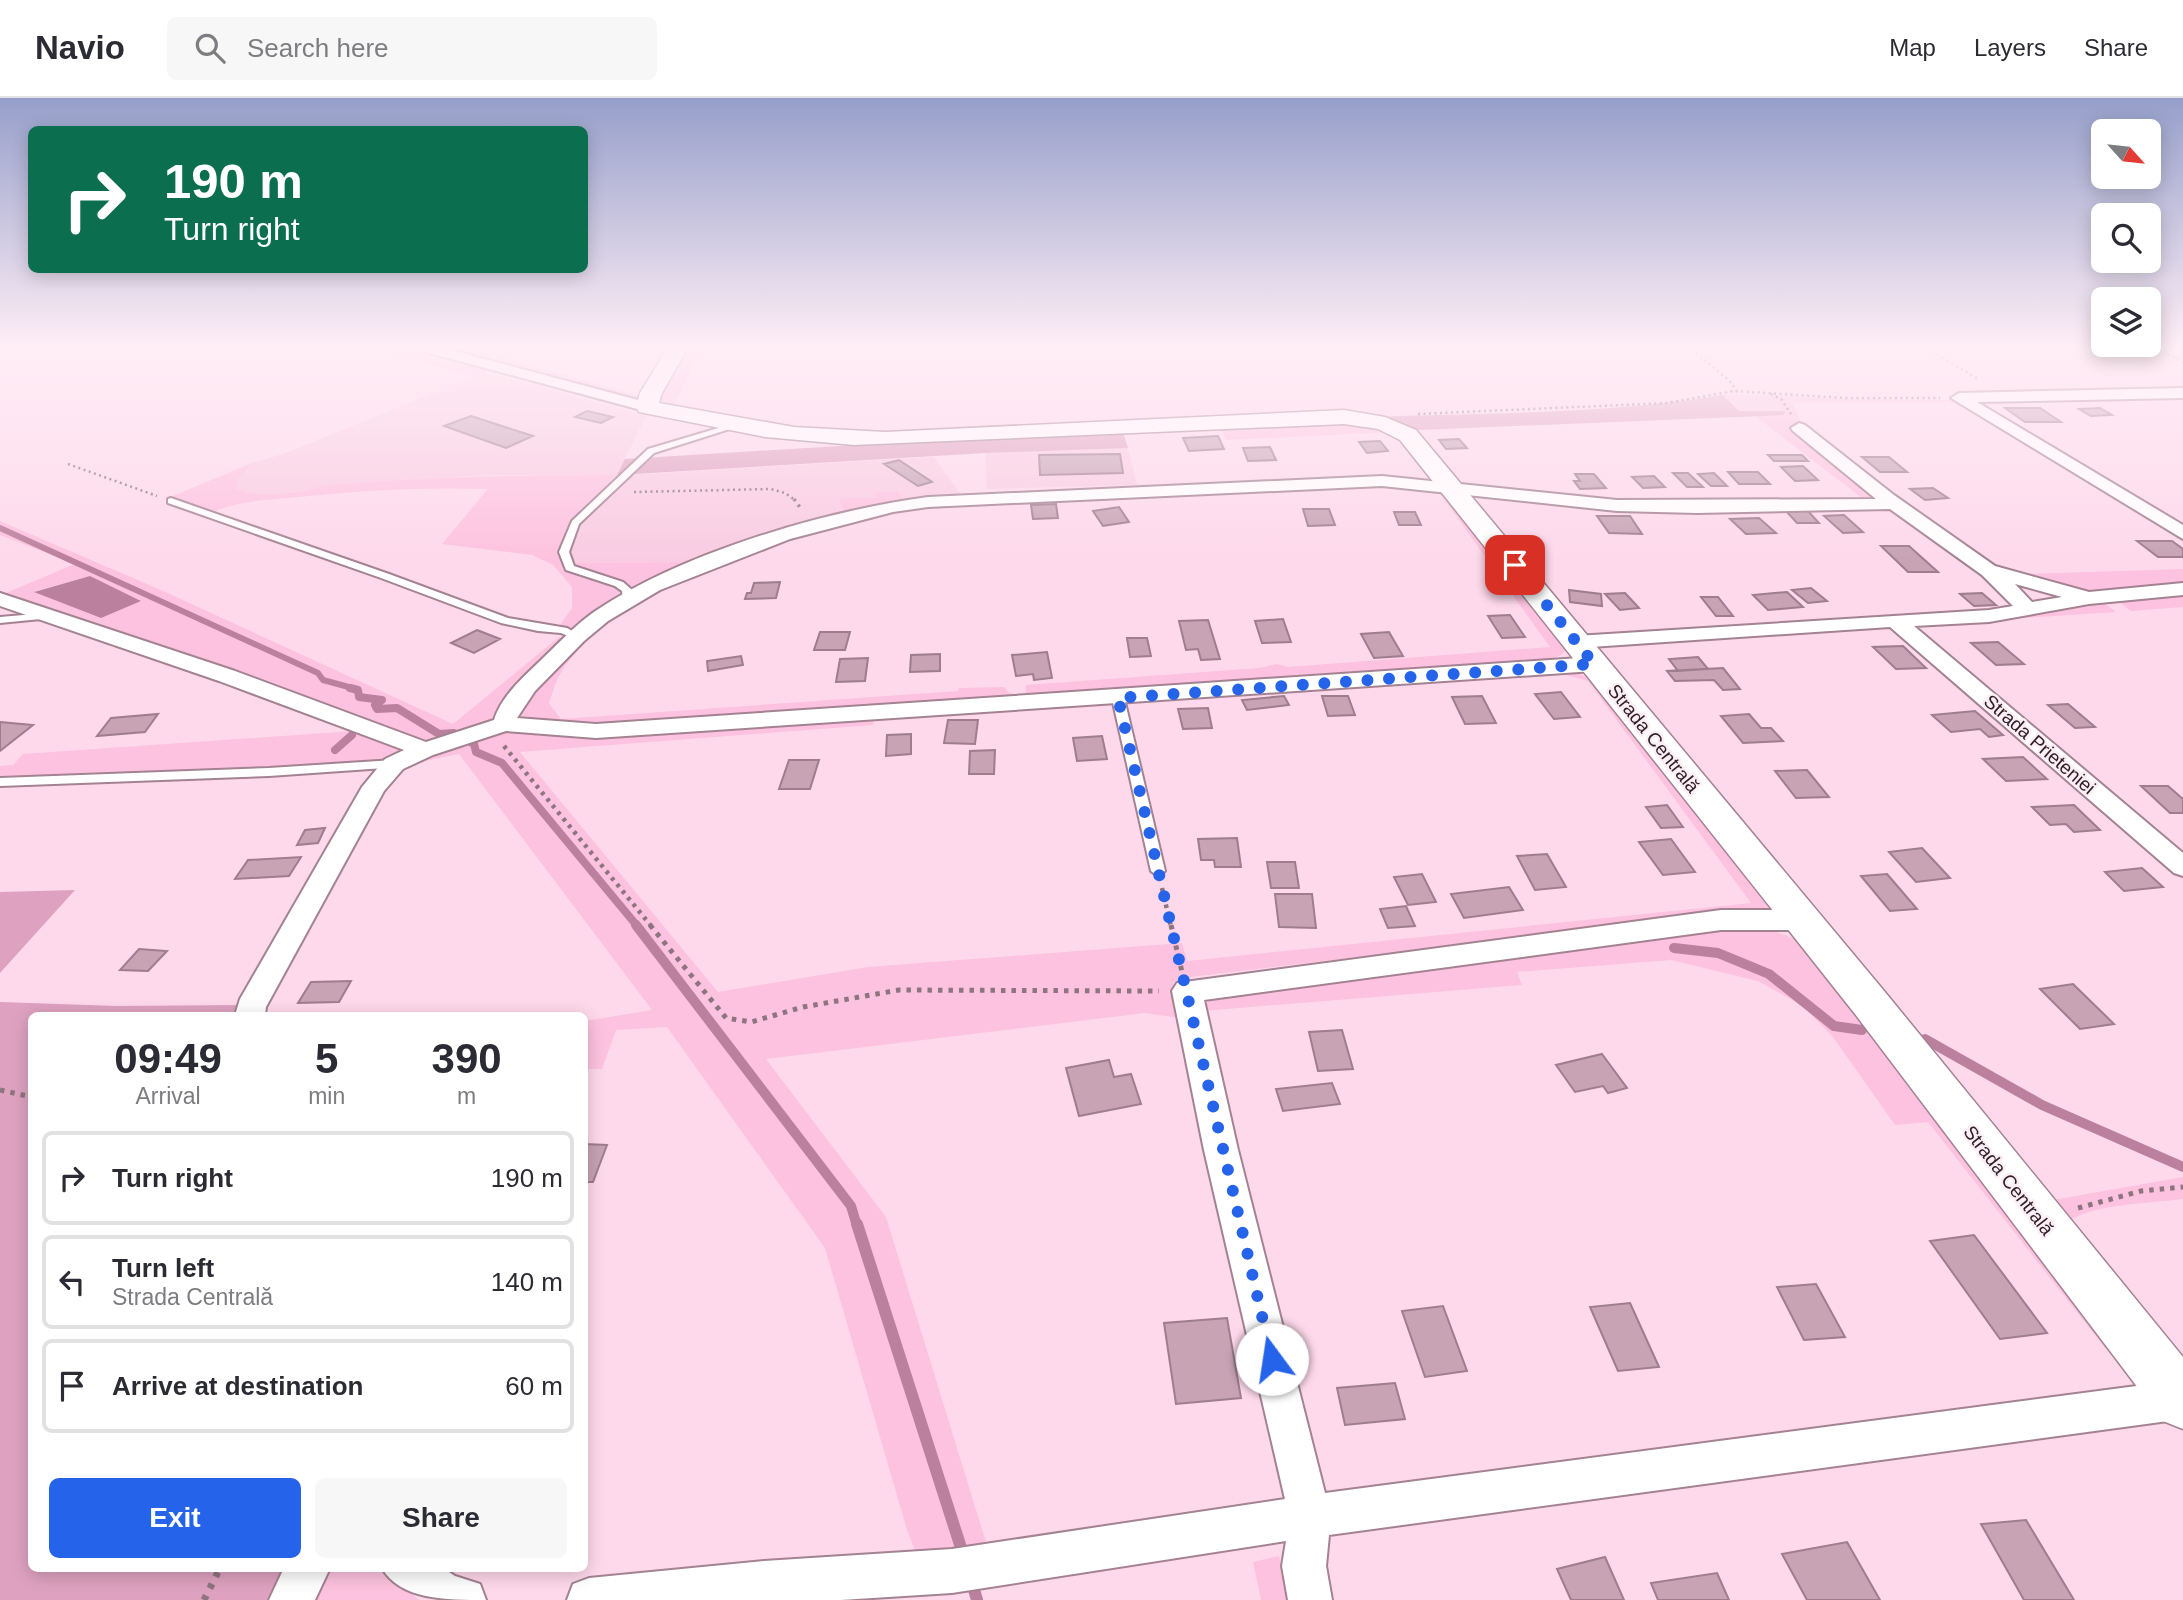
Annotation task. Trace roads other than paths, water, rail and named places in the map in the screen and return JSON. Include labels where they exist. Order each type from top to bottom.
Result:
[{"type":"street","name":"Strada Centrală","points":[[703,419],[811,438],[885,439],[1300,419]]},
{"type":"street","name":"Strada Centrală","points":[[1366,419],[1399,429],[1408,435],[1453,489],[2039,1217],[2183,1401]]},
{"type":"street","points":[[1994,419],[2183,533]]},
{"type":"street","points":[[1798,428],[1894,504],[1992,572],[2012,590],[2026,608]]},
{"type":"street","points":[[504,724],[508,710],[527,686],[577,637],[627,600],[755,544],[909,504],[1023,496],[1382,481],[1420,482],[1453,489],[1607,505],[1894,504]]},
{"type":"street","points":[[1992,572],[2089,598]]},
{"type":"street","points":[[250,1012],[374,787],[394,764],[434,747],[504,724],[596,731],[1118,698],[1897,621],[1989,616],[2089,598],[2183,589]]},
{"type":"street","points":[[0,599],[434,747]]},
{"type":"street","name":"Strada Prieteniei","points":[[1897,621],[2183,867]]},
{"type":"street","points":[[1310,1600],[1304,1566],[1310,1516],[1221,1150],[1187,991],[1721,920],[1800,920]]},
{"type":"street","points":[[589,1600],[737,1586],[952,1571],[1310,1516],[2183,1401]]},
{"type":"street","points":[[291,1600],[306,1572]]},
{"type":"street","points":[[410,1572],[446,1596],[464,1600]]},
{"type":"lane","points":[[627,600],[627,590],[619,584],[570,568],[564,552],[575,523],[651,451],[735,426]]},
{"type":"lane","points":[[171,501],[505,621],[563,630],[577,637]]},
{"type":"lane","points":[[0,620],[47,616]]},
{"type":"lane","points":[[1118,698],[1158,871]]},
{"type":"lane","points":[[0,782],[269,772],[394,764]]},
{"type":"waterway","points":[[0,528],[318,673],[323,680],[356,689]]},
{"type":"waterway","points":[[350,688],[358,690],[359,697],[382,700],[375,705],[377,709],[397,708],[439,734],[454,733],[474,744],[476,752],[502,763],[638,927]]},
{"type":"waterway","points":[[335,750],[352,735]]},
{"type":"waterway","points":[[636,925],[851,1206],[857,1226]]},
{"type":"waterway","points":[[1674,948],[1718,953],[1769,974],[1834,1026],[1862,1030]]},
{"type":"waterway","points":[[1925,1039],[2042,1105],[2183,1167]]},
{"type":"waterway","points":[[857,1224],[964,1557]]},
{"type":"waterway","points":[[971,1579],[977,1600]]}]
